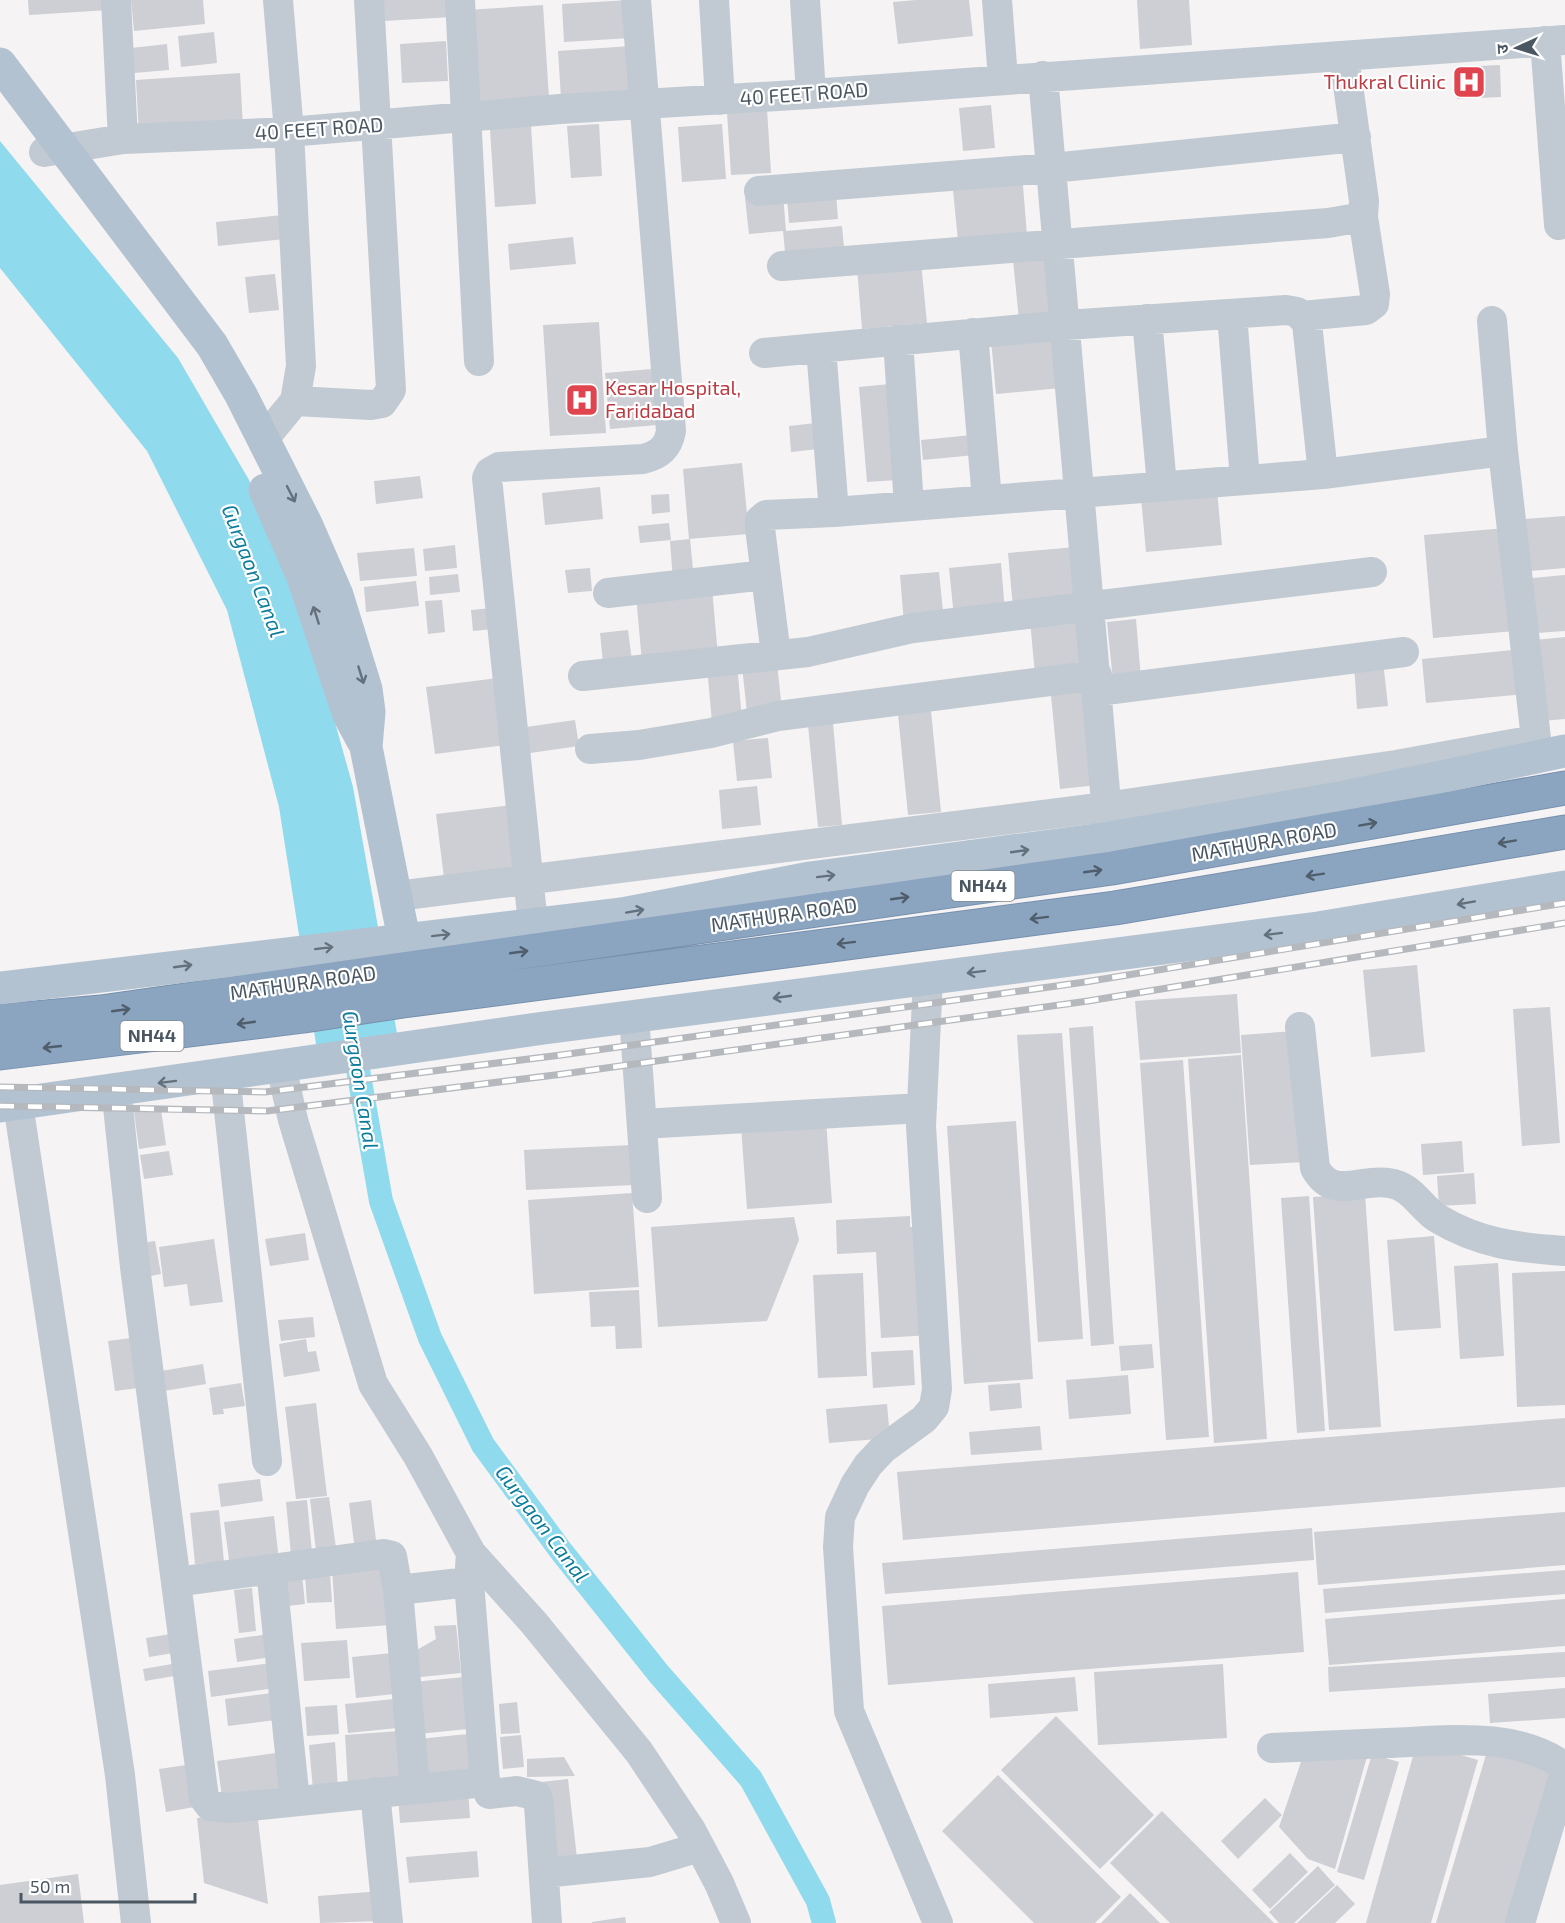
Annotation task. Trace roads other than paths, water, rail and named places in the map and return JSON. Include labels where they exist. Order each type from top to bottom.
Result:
[{"type":"highway","name":"MATHURA ROAD","points":[[0,1021],[101,1012],[299,983],[397,963],[1112,868],[1565,788]]},
{"type":"highway","name":"MATHURA ROAD","points":[[0,1053],[304,1016],[397,963],[1115,908],[1565,832]]},
{"type":"main road","points":[[0,64],[54,150],[202,365],[262,483],[303,577],[349,715],[366,747],[397,896],[397,963]]},
{"type":"main road","points":[[0,100],[54,150],[212,345],[307,526],[337,595],[366,689],[369,712],[366,747]]},
{"type":"main road","name":"MATHURA ROAD","points":[[0,988],[266,955],[397,963],[533,924],[622,914],[1108,822],[1345,797],[1546,749]]},
{"type":"main road","points":[[9,1105],[634,1016],[1318,928],[1565,887]]},
{"type":"street","points":[[116,0],[123,138]]},
{"type":"street","points":[[263,440],[296,401],[302,366],[289,132],[278,0]]},
{"type":"street","points":[[296,401],[370,405],[382,403],[392,390],[369,0]]},
{"type":"street","points":[[460,0],[479,361]]},
{"type":"street","points":[[533,924],[487,478],[490,472],[499,467],[643,459],[663,450],[669,442],[672,431],[636,0]]},
{"type":"street","points":[[714,0],[720,100]]},
{"type":"street","points":[[805,0],[811,94]]},
{"type":"street","points":[[997,0],[1003,79]]},
{"type":"street","points":[[1555,40],[1559,225]]},
{"type":"street","name":"40 FEET ROAD","points":[[54,150],[123,138],[289,132],[467,117],[1555,40]]},
{"type":"street","points":[[764,353],[1147,319],[1286,310],[1302,316],[1366,310],[1374,304],[1375,294],[1363,216],[1364,201],[1344,56]]},
{"type":"street","points":[[397,896],[1108,822],[1098,683],[1089,606],[1043,76]]},
{"type":"street","points":[[759,190],[1052,168],[1356,137]]},
{"type":"street","points":[[782,266],[1328,223],[1363,216]]},
{"type":"street","points":[[1232,314],[1245,480]]},
{"type":"street","points":[[1302,316],[1307,323],[1323,474]]},
{"type":"street","points":[[1147,319],[1162,486]]},
{"type":"street","points":[[1492,321],[1503,451],[1546,749]]},
{"type":"street","points":[[974,333],[987,500]]},
{"type":"street","points":[[898,340],[909,506]]},
{"type":"street","points":[[821,348],[834,512]]},
{"type":"street","points":[[776,655],[760,528],[762,517],[1323,474],[1503,451]]},
{"type":"street","points":[[583,676],[808,652],[913,628],[1372,572]]},
{"type":"street","points":[[608,593],[765,575]]},
{"type":"street","points":[[590,749],[711,733],[778,716],[1404,652]]},
{"type":"street","points":[[928,978],[922,1108],[923,1181],[937,1389],[934,1407],[924,1419],[883,1449],[867,1465],[840,1517],[838,1547],[849,1711],[938,1923]]},
{"type":"street","points":[[634,1016],[647,1198]]},
{"type":"street","points":[[1300,1027],[1315,1168],[1322,1181],[1335,1186],[1390,1183],[1411,1192],[1433,1215],[1464,1234],[1500,1245],[1565,1251]]},
{"type":"street","points":[[281,1066],[293,1120],[374,1384],[418,1456],[471,1553],[528,1615],[639,1752],[672,1798],[700,1848],[736,1923]]},
{"type":"street","points":[[225,1074],[267,1461]]},
{"type":"street","points":[[116,1088],[135,1267],[204,1798],[210,1806],[219,1808],[485,1782]]},
{"type":"street","points":[[9,1105],[120,1775],[136,1923]]},
{"type":"street","points":[[642,1124],[922,1108]]},
{"type":"street","points":[[471,1553],[469,1582],[485,1782],[489,1794],[517,1791],[537,1796],[547,1923]]},
{"type":"street","points":[[176,1582],[388,1554],[395,1560],[415,1788]]},
{"type":"street","points":[[272,1569],[295,1801]]},
{"type":"street","points":[[398,1590],[469,1582]]},
{"type":"street","points":[[1272,1748],[1467,1740],[1501,1743],[1554,1759],[1565,1770],[1520,1923]]},
{"type":"street","points":[[375,1792],[388,1923]]},
{"type":"street","points":[[544,1874],[650,1862],[700,1848]]},
{"type":"water","points":[[0,141],[178,358],[249,480],[302,604],[353,787],[400,1050],[319,1063],[279,807],[227,610],[147,451],[0,268]]},
{"type":"waterway","name":"Gurgaon Canal","points":[[353,1041],[381,1201],[430,1338],[483,1445],[561,1551],[659,1674],[751,1779],[818,1901],[824,1923]]},
{"type":"railway","points":[[0,1087],[265,1092],[561,1055],[1085,982],[1565,903]]},
{"type":"railway","points":[[0,1106],[267,1111],[563,1074],[1088,1001],[1565,923]]},
{"type":"place","name":"Thukral Clinic","points":[[1469,82]]},
{"type":"place","name":"Kesar Hospital, Faridabad","points":[[582,400]]}]
